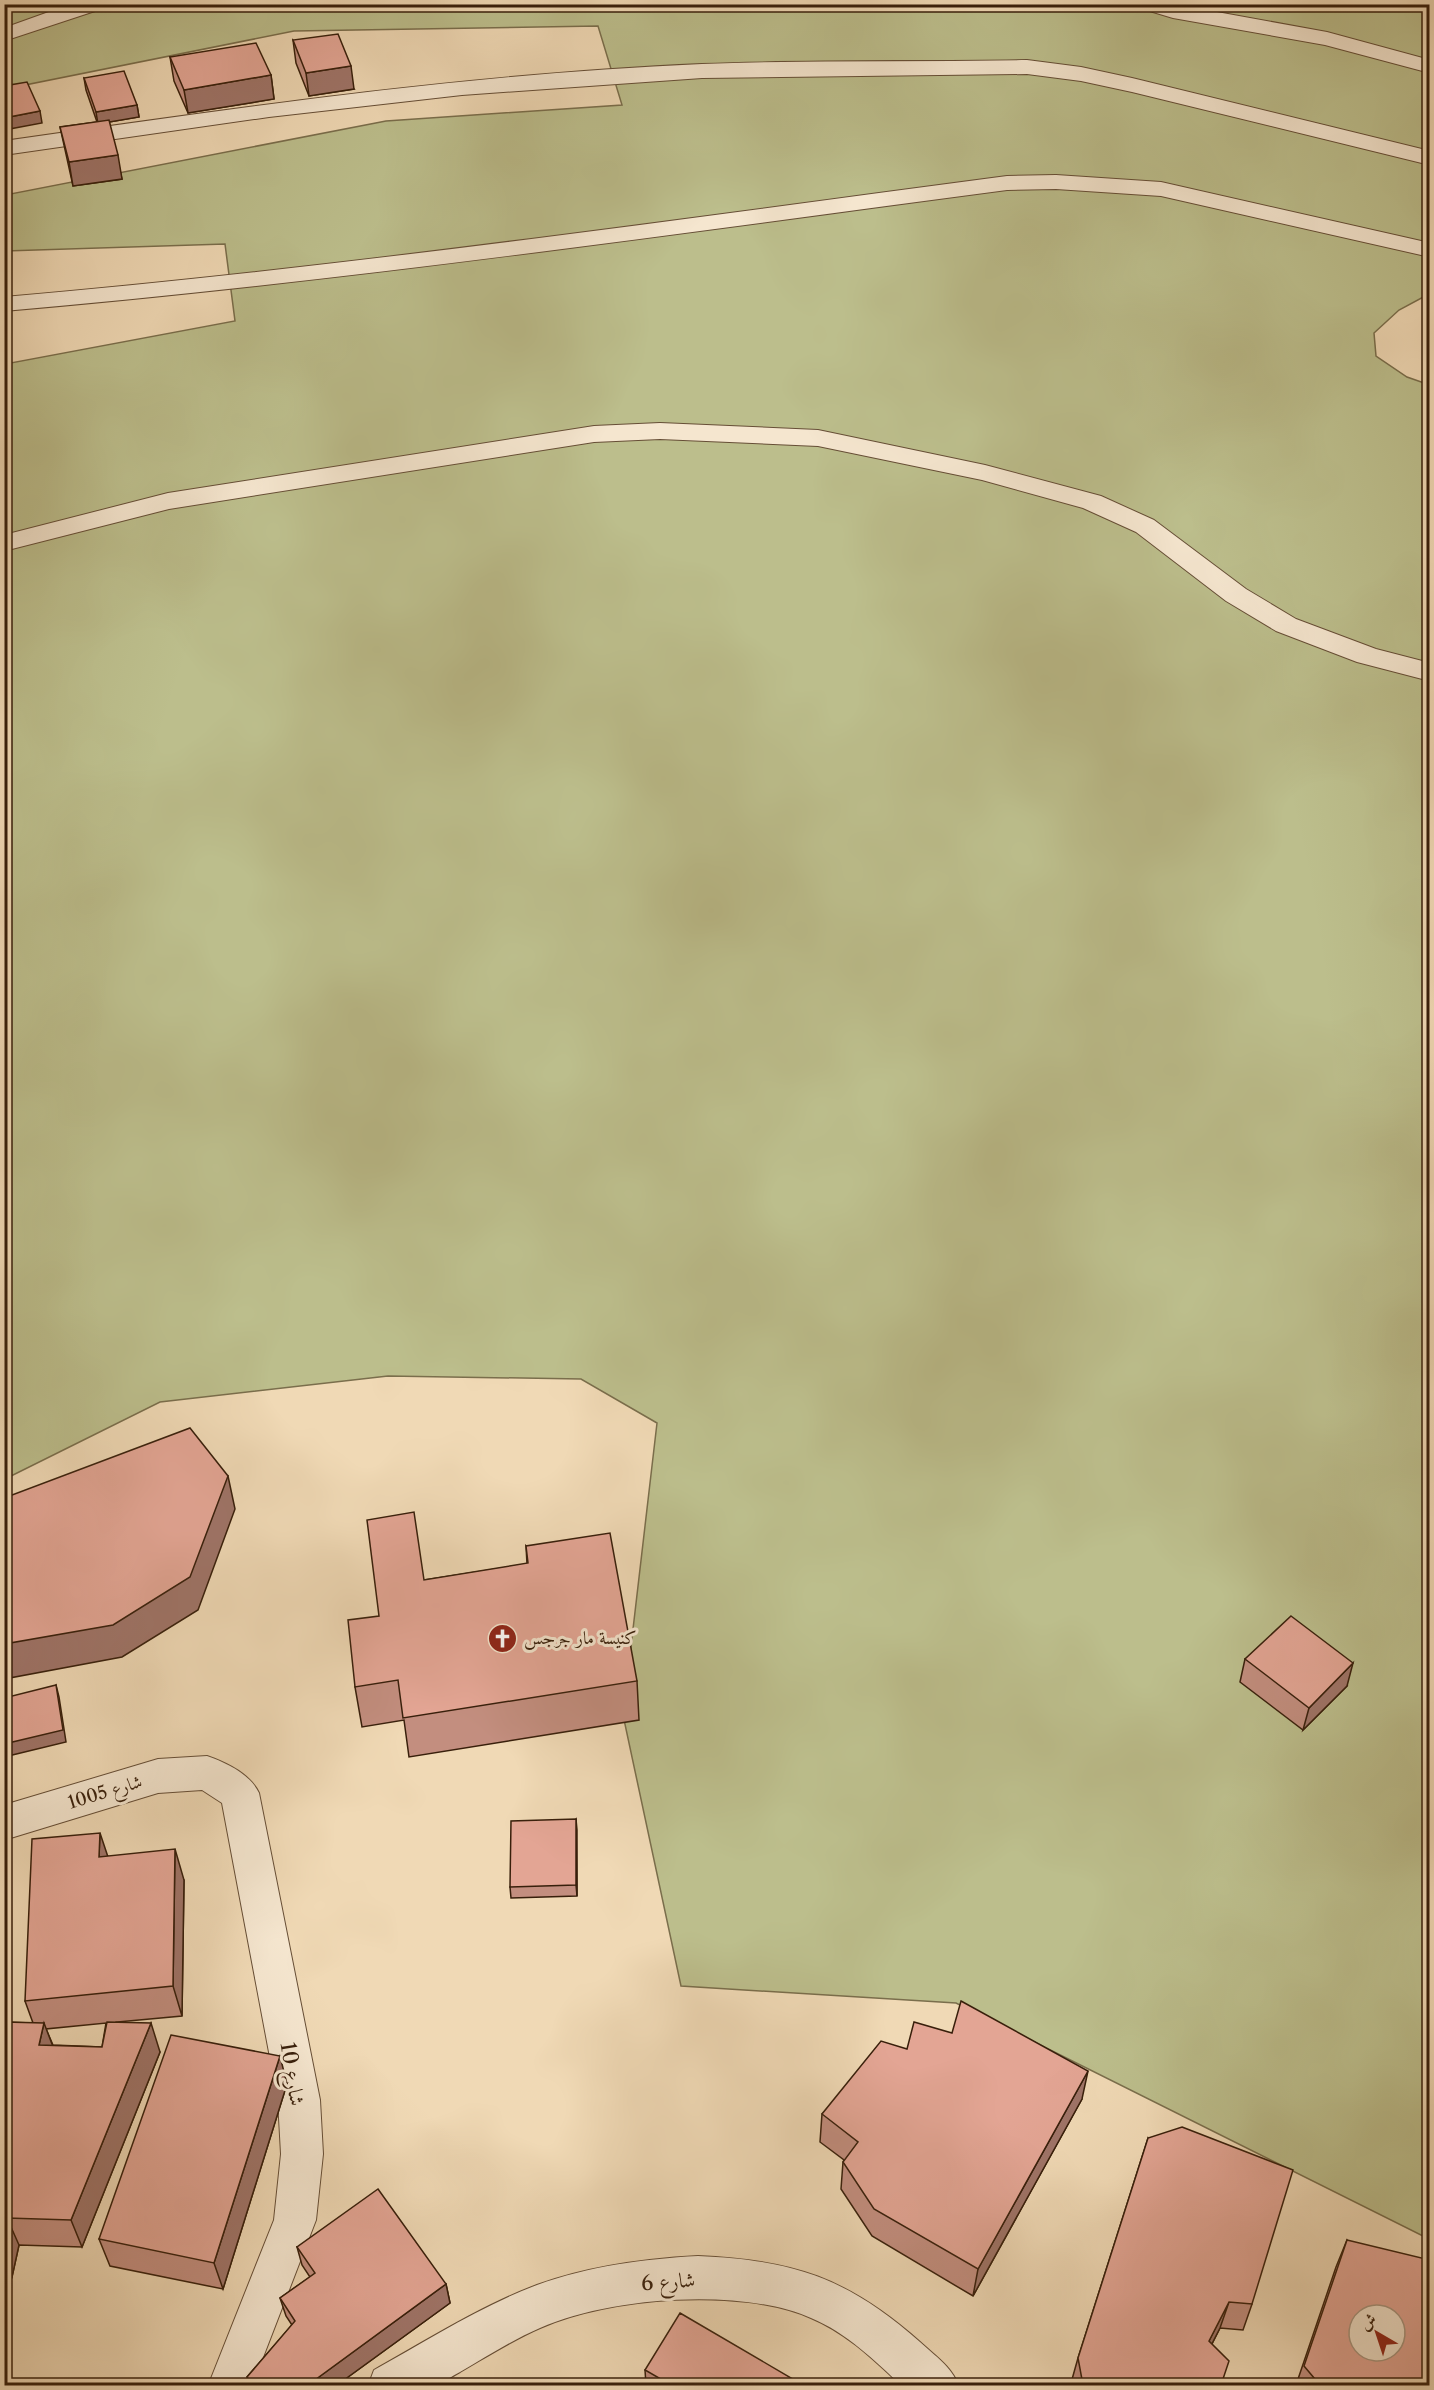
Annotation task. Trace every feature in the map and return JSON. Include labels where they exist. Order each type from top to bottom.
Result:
[{"type":"street","points":[[4,35],[93,4]]},
{"type":"street","points":[[1151,4],[1173,12],[1327,39],[1430,67]]},
{"type":"street","points":[[4,148],[269,110],[462,88],[702,71],[1027,67],[1081,74],[1132,85],[1430,158]]},
{"type":"street","points":[[4,304],[156,291],[1007,183],[1056,182],[1161,189],[1430,250]]},
{"type":"street","points":[[4,543],[168,501],[594,434],[670,431],[818,438],[985,473],[1092,502],[1145,526],[1236,595],[1286,626],[1367,656],[1430,672]]},
{"type":"street","name":"شارع 1005","points":[[4,1823],[158,1776],[207,1773]]},
{"type":"street","name":"شارع 10","points":[[207,1773],[240,1793],[299,2100],[302,2154],[295,2220],[230,2385]]},
{"type":"street","name":"شارع 6","points":[[390,2385],[537,2306],[588,2291],[639,2283],[724,2278],[768,2284],[809,2294],[853,2316],[937,2385]]},
{"type":"green space","points":[[5,5],[1429,5],[1429,294],[1399,310],[1374,333],[1376,356],[1407,377],[1430,385],[1429,2239],[956,2003],[681,1986],[623,1715],[657,1423],[581,1379],[388,1376],[160,1402],[5,1479],[5,364],[235,321],[225,244],[5,251],[5,195],[386,121],[622,105],[598,26],[294,31],[5,89]]},
{"type":"building","points":[[338,34],[351,66],[306,73],[293,40]]},
{"type":"building","points":[[256,43],[271,75],[184,90],[170,57]]},
{"type":"building","points":[[124,71],[137,105],[96,112],[84,78]]},
{"type":"building","points":[[27,82],[40,111],[4,118],[4,86]]},
{"type":"building","points":[[109,120],[118,155],[69,162],[60,127]]},
{"type":"building","points":[[190,1428],[228,1476],[190,1577],[113,1625],[4,1644],[4,1498]]},
{"type":"building","name":"كنيسة مار جرجس","points":[[414,1512],[424,1580],[528,1563],[526,1546],[610,1533],[637,1681],[403,1718],[398,1680],[355,1687],[348,1620],[379,1616],[367,1520]]},
{"type":"building","points":[[1291,1616],[1353,1663],[1309,1708],[1245,1659]]},
{"type":"building","points":[[56,1685],[63,1730],[4,1744],[4,1698]]},
{"type":"building","points":[[576,1819],[576,1885],[510,1887],[511,1821]]},
{"type":"building","points":[[100,1833],[99,1857],[175,1849],[173,1986],[25,2001],[32,1839]]},
{"type":"building","points":[[961,2001],[1088,2071],[978,2269],[874,2209],[843,2162],[858,2142],[822,2114],[881,2041],[907,2049],[914,2022],[952,2033]]},
{"type":"building","points":[[4,2022],[44,2023],[39,2045],[102,2047],[107,2022],[151,2023],[71,2220],[7,2218],[4,2229]]},
{"type":"building","points":[[171,2035],[280,2056],[214,2263],[99,2239]]},
{"type":"building","points":[[1182,2127],[1293,2170],[1252,2304],[1229,2302],[1209,2341],[1229,2361],[1221,2385],[1083,2385],[1078,2358],[1148,2138]]},
{"type":"building","points":[[378,2189],[446,2284],[308,2385],[253,2385],[247,2377],[295,2321],[280,2298],[315,2273],[297,2247]]},
{"type":"building","points":[[1347,2240],[1430,2260],[1430,2385],[1320,2385],[1304,2366]]},
{"type":"building","points":[[680,2313],[803,2385],[664,2385],[666,2382],[645,2370]]},
{"type":"place","name":"كنيسة مار جرجس","points":[[503,1638]]}]
